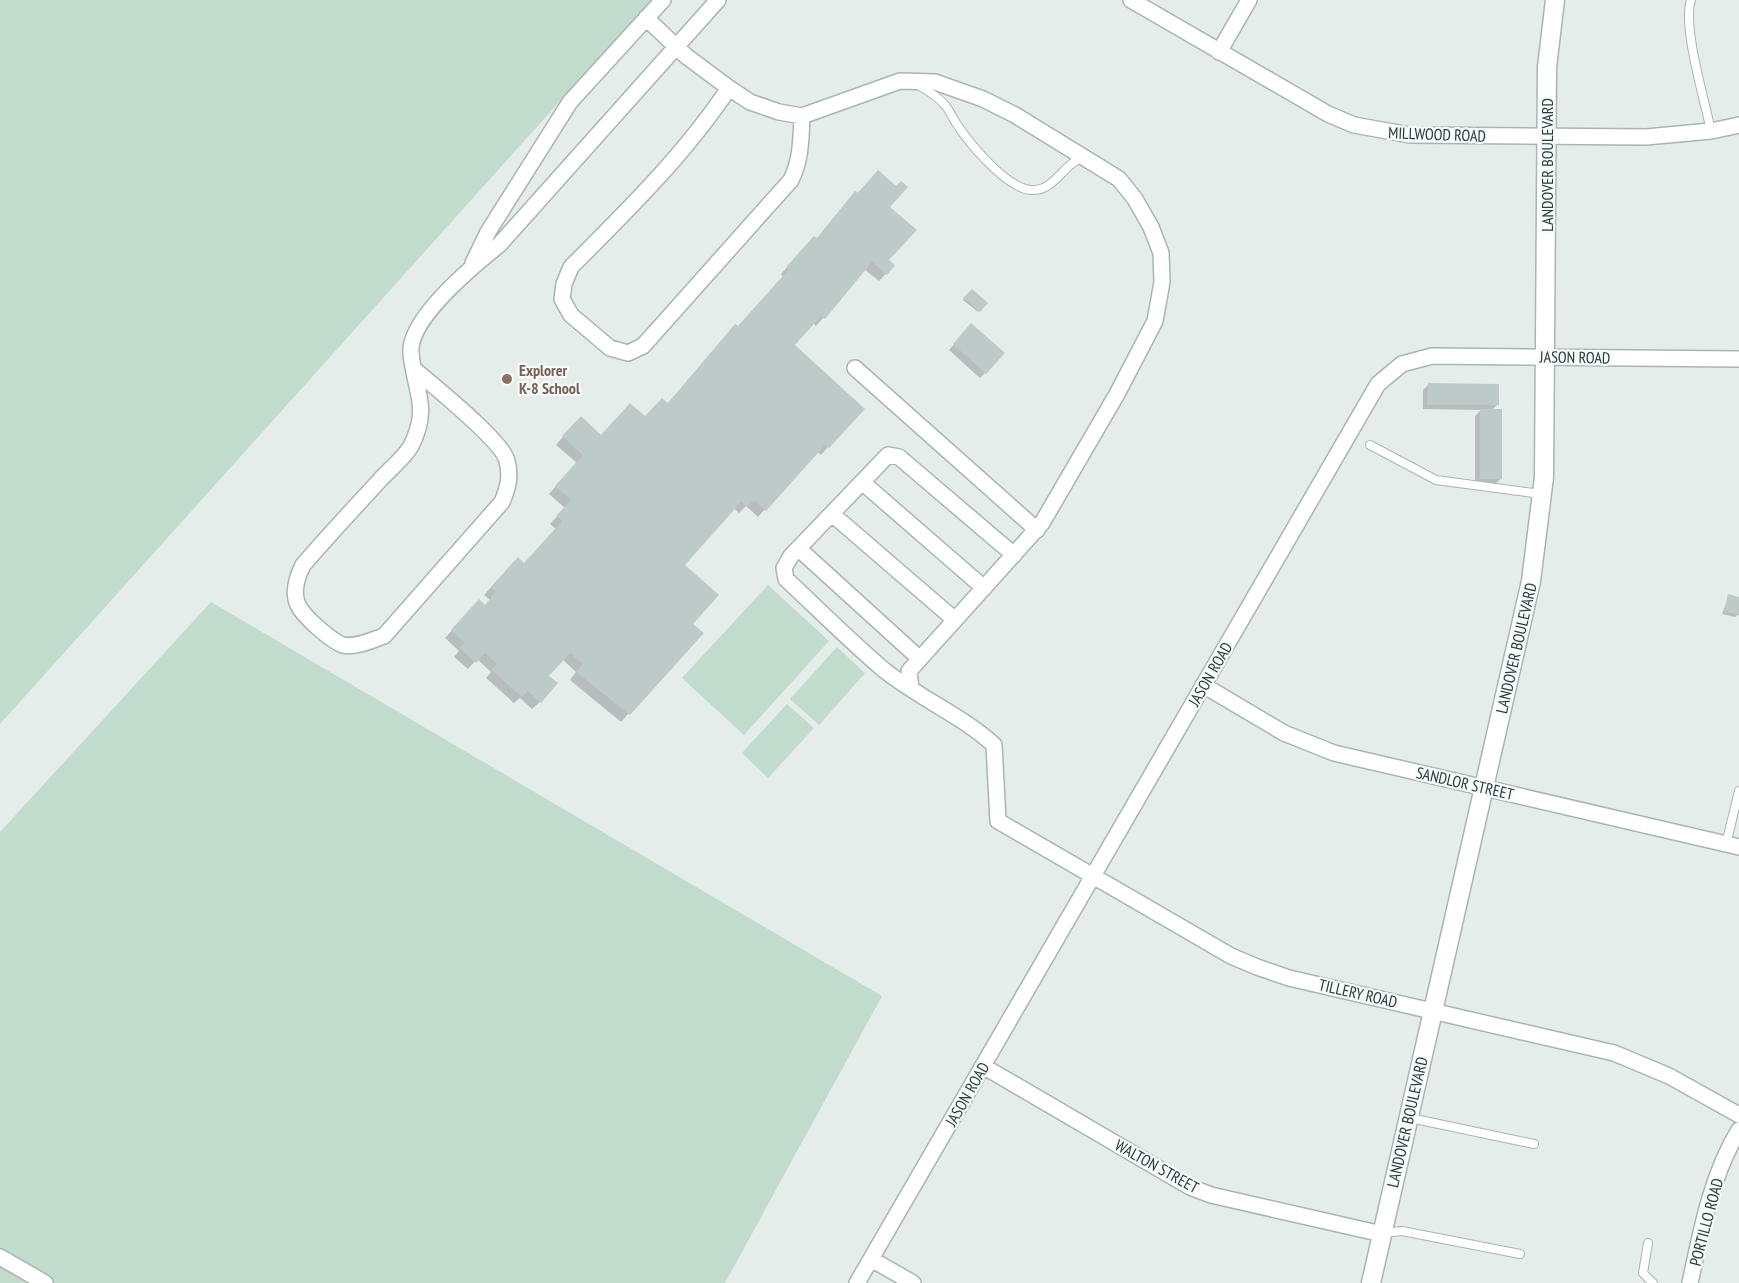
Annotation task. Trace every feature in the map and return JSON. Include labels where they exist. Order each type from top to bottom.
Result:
[{"type":"street","points":[[470,269],[488,232],[565,110],[663,0]]},
{"type":"street","points":[[414,369],[488,436],[507,459],[509,483],[502,502],[384,636],[360,645],[343,645],[325,634],[298,606],[296,578],[303,565],[410,447],[423,413],[410,350],[421,323],[437,302],[470,269],[499,245],[718,0]]},
{"type":"street","name":"MILLWOOD ROAD","points":[[1131,0],[1328,114],[1364,128],[1410,135],[1646,137],[1711,131],[1739,125]]},
{"type":"street","points":[[1219,52],[1250,0]]},
{"type":"street","name":"LANDOVER BOULEVARD","points":[[1371,1283],[1531,580],[1542,494],[1546,357],[1547,67],[1555,0]]},
{"type":"street","points":[[646,18],[676,46],[750,102],[802,116],[900,81],[935,82],[983,99],[1091,159],[1119,178],[1135,199],[1161,253],[1162,282],[1155,321],[1067,485],[1037,530],[909,670],[911,689]]},
{"type":"street","points":[[729,88],[713,112],[676,156],[571,267],[564,284],[562,299],[571,315],[610,348],[628,353],[643,346],[791,180],[797,168],[802,116]]},
{"type":"street","name":"JASON ROAD","points":[[857,1283],[1378,384],[1390,372],[1410,361],[1432,356],[1739,359]]},
{"type":"street","points":[[855,368],[1037,530]]},
{"type":"street","points":[[911,689],[885,670],[786,579],[784,567],[888,454],[899,457],[1014,555]]},
{"type":"street","points":[[861,482],[984,588]]},
{"type":"street","points":[[832,513],[955,620]]},
{"type":"street","points":[[799,549],[920,659]]},
{"type":"street","name":"SANDLOR STREET","points":[[1203,686],[1284,733],[1310,745],[1732,845]]},
{"type":"street","name":"TILLERY ROAD","points":[[911,689],[929,702],[971,724],[994,745],[998,821],[1231,956],[1289,978],[1614,1053],[1669,1076],[1739,1115]]},
{"type":"street","name":"WALTON STREET","points":[[983,1066],[1190,1187],[1211,1195],[1382,1234]]},
{"type":"street","name":"PORTILLO ROAD","points":[[1690,1283],[1708,1205],[1724,1160],[1739,1130]]},
{"type":"street","points":[[0,1257],[45,1283]]},
{"type":"street","points":[[871,1259],[913,1283]]},
{"type":"lane","points":[[1691,0],[1688,10],[1689,28],[1711,131]]},
{"type":"lane","points":[[912,81],[945,104],[979,153],[1020,188],[1032,190],[1047,186],[1063,174],[1071,162],[1078,159],[1091,159]]},
{"type":"lane","points":[[1370,445],[1436,480],[1542,494]]},
{"type":"lane","points":[[1732,845],[1739,791]]},
{"type":"lane","points":[[1408,1117],[1534,1144]]},
{"type":"lane","points":[[1382,1234],[1402,1231],[1520,1254]]},
{"type":"lane","points":[[1648,1243],[1643,1273],[1653,1283]]},
{"type":"green space","points":[[0,0],[651,0],[0,724]]},
{"type":"green space","points":[[768,585],[829,641],[744,735],[682,678]]},
{"type":"green space","points":[[211,602],[882,996],[725,1283],[0,1283],[0,832]]},
{"type":"green space","points":[[837,647],[865,673],[819,725],[790,699]]},
{"type":"green space","points":[[787,704],[814,728],[768,778],[742,753]]},
{"type":"building","points":[[878,170],[896,186],[901,181],[908,187],[890,207],[917,230],[889,260],[895,265],[887,275],[872,262],[825,319],[821,316],[795,345],[865,409],[829,448],[825,445],[766,511],[754,500],[747,507],[741,502],[685,565],[719,595],[693,624],[704,633],[630,715],[576,672],[583,664],[570,653],[549,676],[558,683],[541,703],[528,691],[522,697],[492,670],[497,664],[485,653],[476,663],[460,648],[465,643],[451,630],[479,599],[485,605],[496,592],[491,587],[518,557],[524,563],[562,521],[556,516],[571,500],[555,486],[583,455],[562,436],[581,416],[601,435],[630,403],[645,416],[662,398],[668,403],[735,324],[738,326],[789,269],[787,266],[814,236],[817,238],[855,191],[858,193]]},
{"type":"building","points":[[972,289],[988,303],[980,312],[963,298]]},
{"type":"building","points":[[971,323],[1005,353],[986,374],[953,344]]},
{"type":"building","points":[[1428,383],[1499,384],[1499,405],[1427,405]]},
{"type":"building","points":[[1480,409],[1502,409],[1502,479],[1480,479]]},
{"type":"building","points":[[1728,594],[1739,597],[1739,615],[1724,611]]},
{"type":"place","name":"Explorer K-8 School","points":[[507,379]]}]
